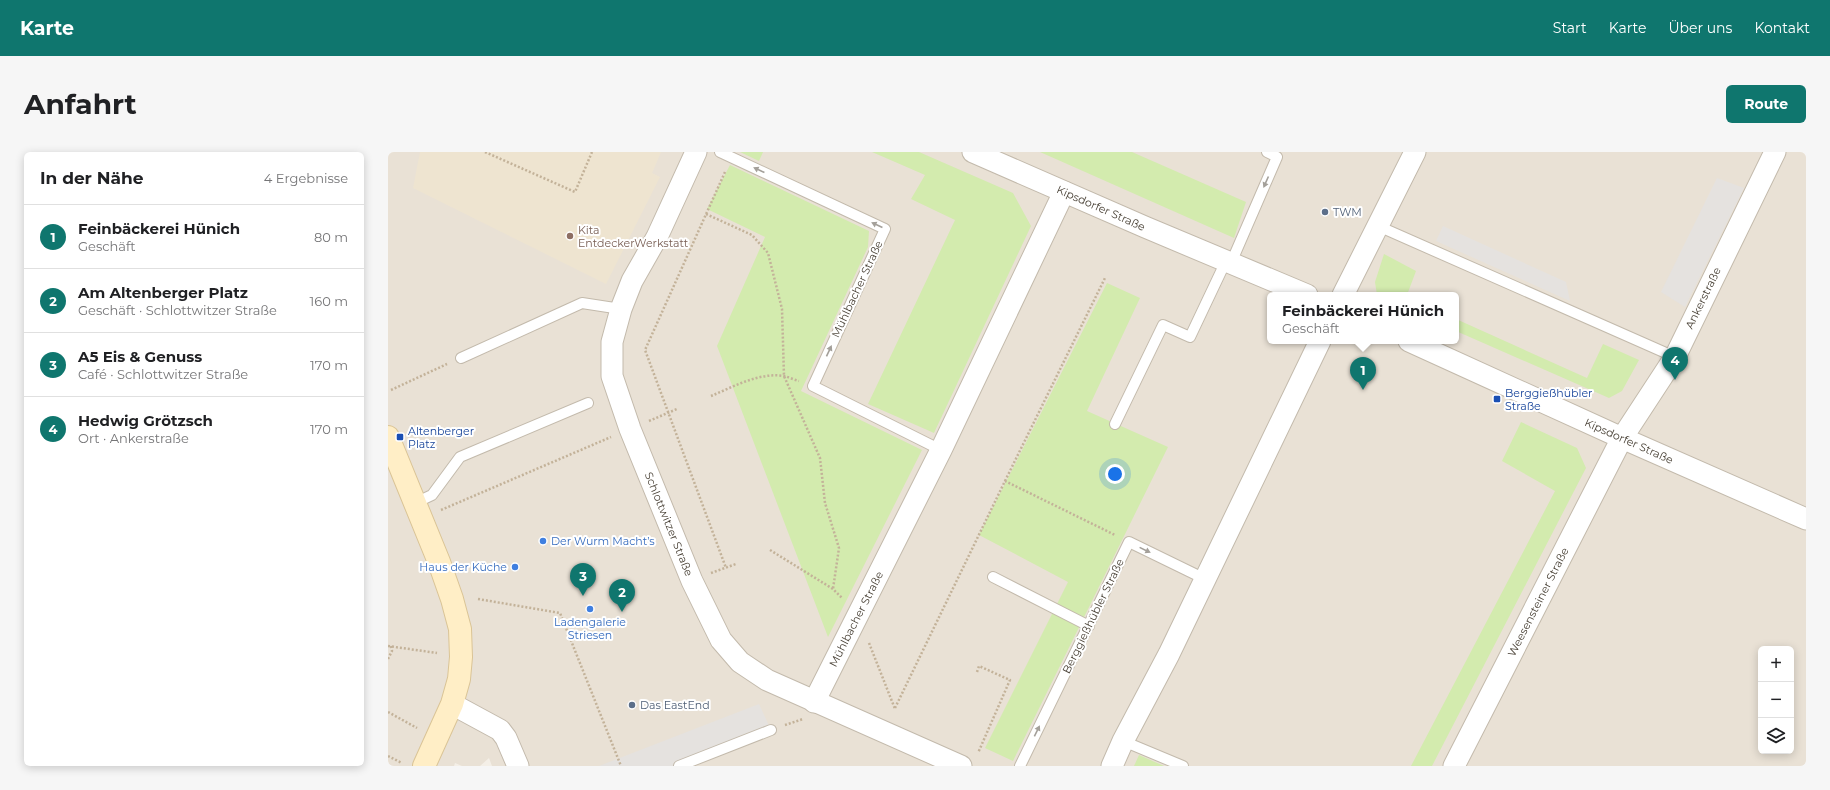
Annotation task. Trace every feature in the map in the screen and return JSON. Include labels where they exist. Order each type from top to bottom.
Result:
[{"type":"main road","points":[[388,437],[452,599],[460,629],[461,657],[452,704],[424,766]]},
{"type":"street","name":"Schlottwitzer Straße","points":[[696,152],[657,237],[632,281],[621,308],[612,342],[612,376],[630,429],[692,581],[721,640],[740,662],[767,680],[893,737],[968,762]]},
{"type":"street","name":"Kipsdorfer Straße","points":[[973,152],[1300,292]]},
{"type":"street","points":[[1345,292],[1415,152]]},
{"type":"street","name":"Ankerstraße","points":[[1622,438],[1675,357],[1775,152]]},
{"type":"street","name":"Mühlbacher Straße","points":[[814,702],[941,450],[1064,192]]},
{"type":"street","points":[[1112,766],[1123,741],[1169,654],[1319,344]]},
{"type":"street","name":"Kipsdorfer Straße","points":[[1416,344],[1622,438],[1806,519]]},
{"type":"street","name":"Weesensteiner Straße","points":[[1454,766],[1622,438]]},
{"type":"street","points":[[452,704],[500,730],[506,738],[518,766]]},
{"type":"lane","name":"Mühlbacher Straße","points":[[720,152],[885,229],[813,386]]},
{"type":"lane","points":[[1115,424],[1163,325],[1190,337],[1228,262],[1277,156],[1267,152]]},
{"type":"lane","points":[[1378,226],[1675,357]]},
{"type":"lane","points":[[461,358],[582,303],[621,308]]},
{"type":"lane","points":[[813,386],[941,450]]},
{"type":"lane","points":[[415,503],[432,495],[460,457],[588,403]]},
{"type":"lane","name":"Berggießhübler Straße","points":[[1020,766],[1130,542],[1205,579]]},
{"type":"lane","points":[[993,577],[1089,626]]},
{"type":"lane","points":[[679,766],[771,730]]},
{"type":"lane","points":[[1123,741],[1183,766]]},
{"type":"path","points":[[485,152],[575,192],[592,152]]},
{"type":"path","points":[[726,568],[645,350],[732,158]]},
{"type":"path","points":[[706,214],[752,235],[768,253],[782,309],[784,376],[820,458],[825,503],[839,548],[833,589]]},
{"type":"path","points":[[1005,481],[1105,278]]},
{"type":"path","points":[[391,390],[461,358]]},
{"type":"path","points":[[711,396],[751,380],[767,376],[784,376],[813,386]]},
{"type":"path","points":[[653,419],[676,409]]},
{"type":"path","points":[[439,511],[630,429]]},
{"type":"path","points":[[770,550],[833,589],[858,616],[896,708],[893,737]]},
{"type":"path","points":[[478,599],[560,613],[620,766]]},
{"type":"path","points":[[389,646],[437,653]]},
{"type":"path","points":[[388,660],[392,651],[389,646]]},
{"type":"path","points":[[968,762],[1010,680],[979,666],[976,672]]},
{"type":"path","points":[[771,730],[805,719],[814,702]]},
{"type":"path","points":[[388,712],[420,729]]},
{"type":"path","points":[[388,756],[402,763]]},
{"type":"shaded area","points":[[388,152],[1806,152],[1806,766],[492,766],[489,758],[480,766],[462,766],[455,763],[454,766],[388,766]]},
{"type":"shaded area","name":"Kita EntdeckerWerkstatt","points":[[420,152],[661,152],[652,173],[660,177],[606,284],[413,188]]},
{"type":"shaded area","points":[[1717,178],[1744,188],[1685,307],[1661,292]]},
{"type":"shaded area","points":[[1443,226],[1566,282],[1570,301],[1436,241]]},
{"type":"shaded area","points":[[759,704],[771,730],[678,766],[599,766]]},
{"type":"green space","points":[[740,152],[763,152],[759,161]]},
{"type":"green space","points":[[872,152],[919,152],[1013,193],[1031,226],[934,433],[868,404],[955,220],[911,199],[925,175]]},
{"type":"green space","points":[[1040,152],[1132,152],[1246,202],[1234,238]]},
{"type":"green space","points":[[730,165],[869,231],[868,247],[801,391],[922,450],[828,637],[717,346],[765,237],[707,209]]},
{"type":"green space","points":[[1384,254],[1416,271],[1408,292],[1377,292],[1375,282]]},
{"type":"green space","points":[[1107,283],[1140,298],[1087,411],[1168,447],[1013,761],[985,748],[1068,582],[979,535]]},
{"type":"green space","points":[[1459,320],[1587,378],[1603,344],[1639,360],[1622,391],[1609,398],[1459,332]]},
{"type":"green space","points":[[1521,422],[1577,448],[1586,468],[1432,766],[1411,766],[1555,491],[1502,461]]},
{"type":"green space","points":[[1139,755],[1164,766],[1134,766]]},
{"type":"place","name":"TWM","points":[[1325,212]]},
{"type":"place","name":"Kita EntdeckerWerkstatt","points":[[570,236]]},
{"type":"place","name":"Hedwig Grötzsch","points":[[1675,380]]},
{"type":"place","name":"Feinbäckerei Hünich","points":[[1363,390]]},
{"type":"place","name":"Berggießhübler Straße","points":[[1497,399]]},
{"type":"place","name":"Altenberger Platz","points":[[400,437]]},
{"type":"place","name":"Der Wurm Macht’s","points":[[543,541]]},
{"type":"place","name":"Haus der Küche","points":[[515,567]]},
{"type":"place","name":"A5 Eis & Genuss","points":[[583,596]]},
{"type":"place","name":"Ladengalerie Striesen","points":[[590,609]]},
{"type":"place","name":"Am Altenberger Platz","points":[[622,612]]},
{"type":"place","name":"Das EastEnd","points":[[632,705]]}]
